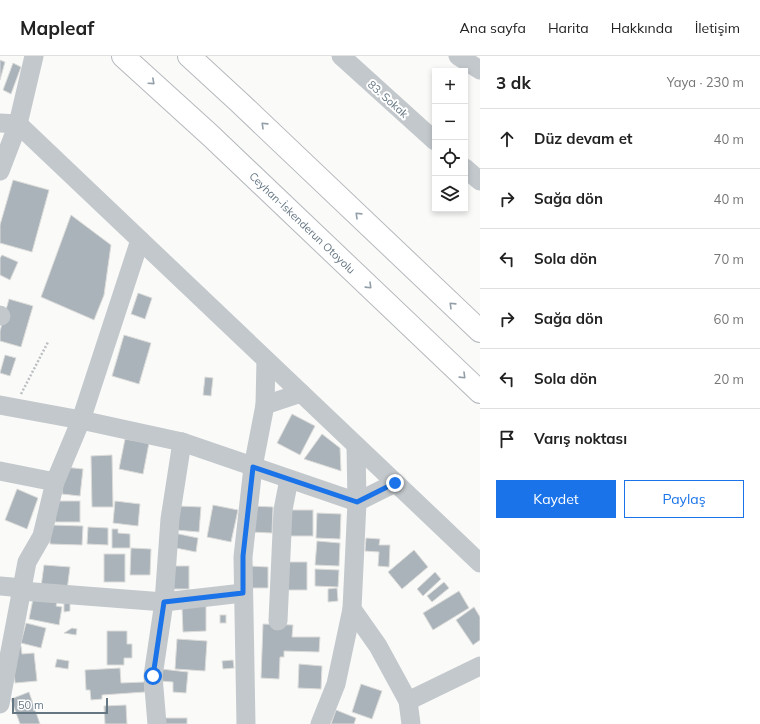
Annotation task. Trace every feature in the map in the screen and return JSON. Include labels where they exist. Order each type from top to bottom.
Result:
[{"type":"highway","name":"Ceyhan-İskenderun Otoyolu","points":[[123,56],[211,136],[480,392]]},
{"type":"highway","points":[[188,56],[245,107],[480,332]]},
{"type":"street","points":[[0,171],[9,123],[34,56]]},
{"type":"street","name":"83. Sokak","points":[[340,56],[434,140]]},
{"type":"street","points":[[458,56],[480,70]]},
{"type":"street","points":[[9,123],[140,240],[480,563]]},
{"type":"street","points":[[468,171],[480,182]]},
{"type":"street","points":[[0,704],[27,562],[42,536],[55,482],[82,420],[140,240]]},
{"type":"street","points":[[246,724],[243,556],[253,467],[265,405],[266,360]]},
{"type":"street","points":[[265,405],[301,393]]},
{"type":"street","points":[[7,406],[82,420],[182,442],[357,502],[395,483]]},
{"type":"street","points":[[157,724],[153,676],[164,602],[170,519],[182,442]]},
{"type":"street","points":[[320,724],[336,684],[352,610],[357,502],[356,446]]},
{"type":"street","points":[[0,471],[55,482]]},
{"type":"street","points":[[278,621],[283,510],[289,479]]},
{"type":"street","points":[[0,586],[12,587],[21,591],[164,602],[243,593]]},
{"type":"street","points":[[352,610],[378,646],[408,701],[411,724]]},
{"type":"street","points":[[408,701],[480,666]]},
{"type":"path","points":[[7,406],[48,342]]},
{"type":"building","points":[[0,60],[5,62],[0,80]]},
{"type":"building","points":[[13,63],[21,67],[11,94],[3,90]]},
{"type":"building","points":[[13,180],[49,190],[32,252],[0,243],[0,225]]},
{"type":"building","points":[[71,215],[111,245],[104,295],[94,320],[41,297]]},
{"type":"building","points":[[2,255],[18,262],[10,280],[0,275],[0,258]]},
{"type":"building","points":[[138,293],[152,298],[145,319],[131,314]]},
{"type":"building","points":[[9,299],[33,306],[21,347],[0,341],[0,331]]},
{"type":"building","points":[[124,335],[151,343],[139,384],[112,376]]},
{"type":"building","points":[[5,355],[16,358],[10,376],[0,373]]},
{"type":"building","points":[[205,377],[213,378],[211,396],[203,395]]},
{"type":"building","points":[[292,414],[315,426],[300,455],[277,443]]},
{"type":"building","points":[[322,434],[340,448],[341,471],[304,459]]},
{"type":"building","points":[[125,439],[149,443],[143,474],[119,469]]},
{"type":"building","points":[[112,455],[113,507],[92,507],[91,456]]},
{"type":"building","points":[[64,467],[83,469],[80,496],[62,494]]},
{"type":"building","points":[[17,489],[38,498],[27,529],[5,520]]},
{"type":"building","points":[[55,501],[80,501],[80,522],[55,522]]},
{"type":"building","points":[[115,501],[140,504],[138,526],[113,523]]},
{"type":"building","points":[[213,505],[238,510],[231,542],[207,537]]},
{"type":"building","points":[[178,506],[201,507],[199,532],[176,530]]},
{"type":"building","points":[[252,506],[273,507],[272,533],[251,532]]},
{"type":"building","points":[[285,510],[313,510],[313,536],[285,536]]},
{"type":"building","points":[[317,513],[341,514],[340,539],[316,538]]},
{"type":"building","points":[[50,525],[83,526],[82,545],[50,544]]},
{"type":"building","points":[[88,527],[108,528],[108,545],[87,544]]},
{"type":"building","points":[[112,529],[118,529],[118,533],[130,534],[130,548],[112,548]]},
{"type":"building","points":[[174,533],[198,538],[196,552],[171,547]]},
{"type":"building","points":[[366,538],[380,539],[379,545],[390,545],[389,567],[378,566],[379,552],[365,551]]},
{"type":"building","points":[[317,541],[340,543],[339,566],[315,565]]},
{"type":"building","points":[[131,548],[151,549],[150,575],[130,575]]},
{"type":"building","points":[[414,550],[428,567],[402,589],[388,572]]},
{"type":"building","points":[[104,554],[125,554],[125,582],[104,582]]},
{"type":"building","points":[[284,562],[307,562],[307,590],[285,590]]},
{"type":"building","points":[[44,565],[70,567],[67,590],[41,587]]},
{"type":"building","points":[[168,566],[189,566],[189,589],[168,589]]},
{"type":"building","points":[[249,566],[268,567],[268,588],[249,588]]},
{"type":"building","points":[[315,569],[339,570],[338,587],[315,586]]},
{"type":"building","points":[[435,572],[441,579],[423,596],[417,589]]},
{"type":"building","points":[[444,582],[449,588],[432,602],[427,596]]},
{"type":"building","points":[[337,588],[338,601],[328,602],[328,589]]},
{"type":"building","points":[[459,591],[469,608],[433,630],[423,613]]},
{"type":"building","points":[[34,594],[58,599],[56,606],[62,607],[59,625],[29,619]]},
{"type":"building","points":[[70,596],[70,611],[64,612],[64,603]]},
{"type":"building","points":[[206,606],[206,631],[183,632],[182,607]]},
{"type":"building","points":[[474,607],[480,617],[480,640],[473,645],[456,620]]},
{"type":"building","points":[[220,615],[226,615],[226,623],[220,623]]},
{"type":"building","points":[[26,623],[46,628],[41,648],[21,643]]},
{"type":"building","points":[[263,624],[293,625],[292,637],[320,637],[319,652],[284,651],[284,657],[280,657],[279,679],[261,678]]},
{"type":"building","points":[[72,628],[77,629],[76,635],[64,633]]},
{"type":"building","points":[[107,631],[127,631],[127,644],[132,644],[132,658],[124,658],[124,665],[107,665]]},
{"type":"building","points":[[177,639],[207,641],[205,671],[175,669]]},
{"type":"building","points":[[21,646],[22,654],[34,653],[37,681],[15,683],[12,647]]},
{"type":"building","points":[[57,659],[69,661],[68,669],[55,667]]},
{"type":"building","points":[[233,660],[234,668],[223,669],[222,661]]},
{"type":"building","points":[[299,664],[322,666],[321,689],[298,688]]},
{"type":"building","points":[[120,668],[121,683],[145,682],[145,692],[102,695],[102,699],[91,700],[90,690],[86,690],[85,670]]},
{"type":"building","points":[[161,669],[188,672],[186,693],[173,692],[173,682],[160,681]]},
{"type":"building","points":[[361,684],[382,691],[372,719],[352,712]]},
{"type":"building","points":[[29,692],[40,724],[20,724],[11,699]]},
{"type":"building","points":[[126,705],[127,724],[105,724],[104,706]]},
{"type":"building","points":[[336,710],[356,718],[354,724],[331,724]]},
{"type":"building","points":[[160,718],[187,718],[187,724],[160,724]]},
{"type":"route","points":[[153,676],[164,602],[243,593],[243,556],[253,467],[357,502],[395,483]]}]
